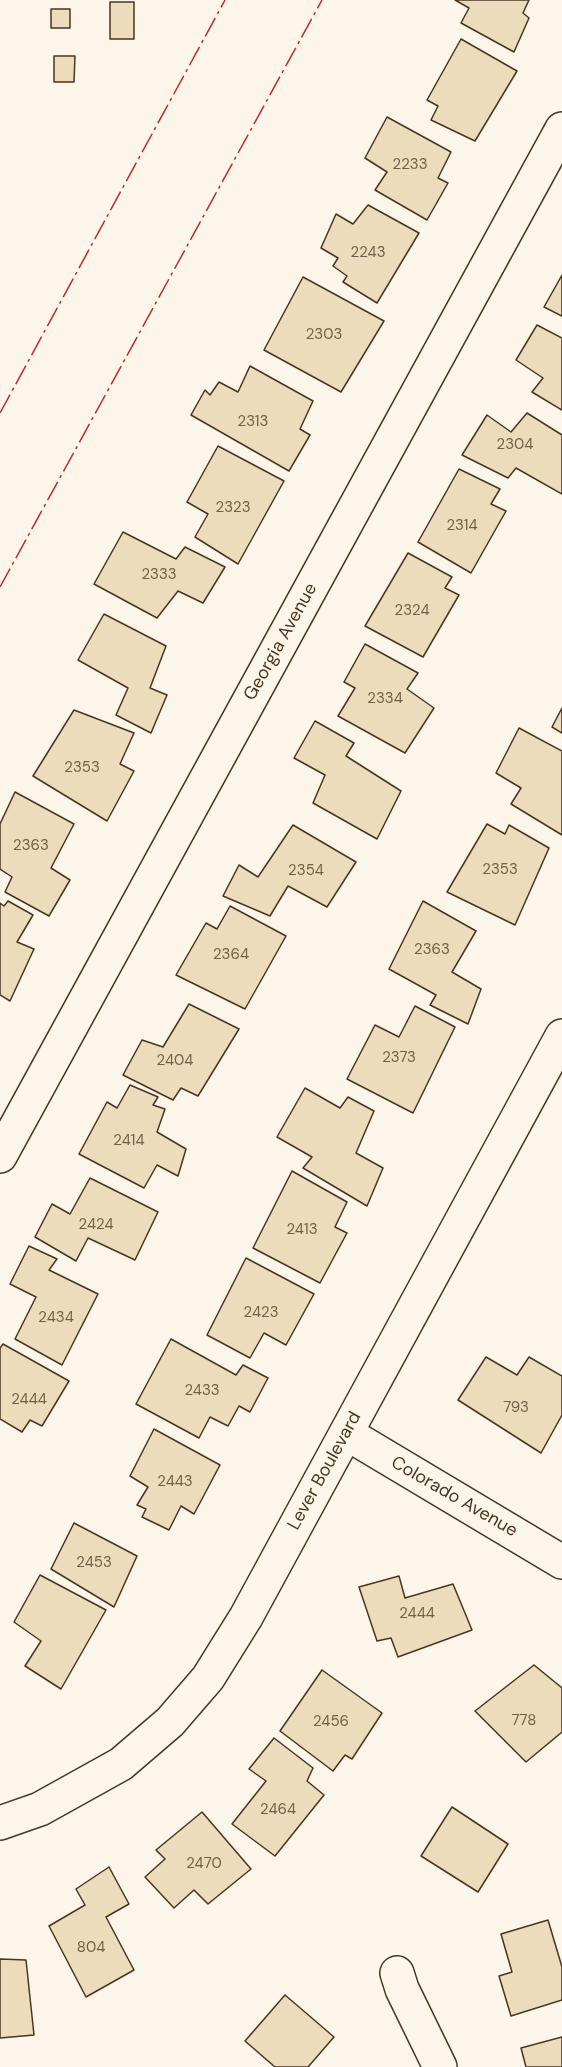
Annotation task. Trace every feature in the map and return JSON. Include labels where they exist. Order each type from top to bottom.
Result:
[{"type":"street","name":"Georgia Avenue","points":[[0,1156],[562,129]]},
{"type":"street","name":"Lever Boulevard","points":[[0,1822],[40,1809],[105,1774],[170,1722],[208,1678],[246,1617],[346,1433],[552,1076],[562,1036]]},
{"type":"street","name":"Colorado Avenue","points":[[346,1433],[562,1562]]},
{"type":"street","points":[[397,1973],[402,1989],[440,2067]]},
{"type":"building","points":[[455,0],[529,0],[523,13],[529,18],[514,52],[461,23],[469,8]]},
{"type":"building","points":[[110,2],[134,2],[134,39],[110,39]]},
{"type":"building","points":[[51,9],[70,9],[70,28],[51,28]]},
{"type":"building","points":[[461,39],[517,71],[475,141],[431,120],[438,106],[427,100]]},
{"type":"building","points":[[54,56],[75,56],[74,82],[54,82]]},
{"type":"building","points":[[387,117],[451,152],[438,178],[448,183],[427,220],[375,190],[387,172],[365,158]]},
{"type":"building","points":[[368,205],[419,233],[377,303],[343,282],[347,276],[333,266],[338,258],[321,248],[336,214],[353,224]]},
{"type":"building","points":[[562,275],[562,316],[544,307]]},
{"type":"building","points":[[303,277],[384,321],[341,392],[264,350]]},
{"type":"building","points":[[537,325],[562,338],[562,410],[532,392],[543,378],[516,360]]},
{"type":"building","points":[[250,366],[313,401],[300,429],[310,435],[289,471],[191,415],[205,390],[210,395],[219,382],[238,392]]},
{"type":"building","points":[[527,413],[562,435],[562,494],[516,468],[508,478],[462,455],[487,415],[511,432]]},
{"type":"building","points":[[218,446],[284,481],[238,564],[195,537],[208,514],[187,502]]},
{"type":"building","points":[[459,469],[500,489],[491,504],[506,511],[471,573],[418,542]]},
{"type":"building","points":[[123,532],[176,559],[185,547],[225,567],[203,603],[178,591],[157,618],[94,584]]},
{"type":"building","points":[[408,553],[452,577],[445,588],[459,595],[423,657],[365,626]]},
{"type":"building","points":[[104,614],[166,646],[150,688],[167,695],[151,733],[116,715],[128,688],[78,660]]},
{"type":"building","points":[[365,644],[418,673],[407,689],[434,708],[405,753],[338,716],[355,688],[344,682]]},
{"type":"building","points":[[562,708],[562,733],[552,727]]},
{"type":"building","points":[[74,710],[134,733],[120,764],[134,771],[107,821],[33,776]]},
{"type":"building","points":[[315,721],[354,743],[346,756],[401,791],[377,839],[313,803],[325,775],[294,758]]},
{"type":"building","points":[[519,728],[562,751],[562,835],[511,804],[521,788],[496,773]]},
{"type":"building","points":[[15,792],[74,824],[51,868],[70,880],[49,916],[5,892],[12,877],[0,869],[0,824]]},
{"type":"building","points":[[487,824],[505,834],[509,825],[549,848],[515,925],[447,892]]},
{"type":"building","points":[[293,825],[356,862],[327,907],[288,886],[270,916],[223,896],[239,865],[258,877]]},
{"type":"building","points":[[8,901],[33,915],[17,942],[34,949],[10,1001],[0,995],[0,903],[4,906]]},
{"type":"building","points":[[423,901],[476,931],[452,972],[481,989],[468,1024],[430,1005],[436,995],[389,969]]},
{"type":"building","points":[[230,906],[286,936],[245,1009],[176,975],[206,923],[217,929]]},
{"type":"building","points":[[189,1004],[239,1029],[198,1096],[181,1088],[173,1100],[123,1075],[142,1040],[163,1047]]},
{"type":"building","points":[[415,1006],[455,1027],[413,1113],[347,1079],[375,1025],[399,1037]]},
{"type":"building","points":[[130,1085],[158,1097],[153,1105],[165,1109],[157,1132],[186,1149],[178,1176],[157,1165],[144,1188],[79,1154],[107,1102],[117,1108]]},
{"type":"building","points":[[305,1088],[340,1108],[348,1097],[374,1111],[356,1153],[383,1168],[367,1206],[303,1168],[312,1157],[277,1137]]},
{"type":"building","points":[[292,1171],[347,1202],[335,1227],[347,1233],[320,1283],[253,1248]]},
{"type":"building","points":[[90,1178],[158,1212],[135,1260],[88,1238],[76,1261],[35,1237],[52,1204],[70,1214]]},
{"type":"building","points":[[29,1246],[57,1259],[49,1270],[98,1294],[62,1365],[15,1339],[36,1297],[10,1284]]},
{"type":"building","points":[[246,1258],[314,1294],[286,1345],[264,1333],[250,1358],[207,1335]]},
{"type":"building","points":[[171,1339],[236,1375],[243,1365],[268,1378],[250,1412],[239,1406],[228,1426],[210,1417],[199,1438],[136,1404]]},
{"type":"building","points":[[3,1344],[69,1381],[42,1426],[30,1420],[22,1432],[0,1419],[0,1348]]},
{"type":"building","points":[[486,1357],[517,1375],[529,1357],[562,1376],[562,1415],[541,1453],[458,1400]]},
{"type":"building","points":[[154,1429],[220,1465],[194,1514],[181,1506],[169,1530],[142,1517],[146,1509],[137,1505],[148,1487],[130,1476]]},
{"type":"building","points":[[74,1523],[137,1556],[114,1607],[51,1569]]},
{"type":"building","points":[[40,1575],[106,1610],[61,1689],[25,1666],[41,1641],[14,1622]]},
{"type":"building","points":[[399,1576],[405,1598],[453,1584],[472,1630],[398,1657],[391,1638],[377,1641],[359,1587]]},
{"type":"building","points":[[534,1665],[562,1688],[562,1732],[526,1762],[475,1711]]},
{"type":"building","points":[[322,1670],[382,1713],[352,1759],[345,1755],[333,1771],[280,1731]]},
{"type":"building","points":[[274,1738],[313,1768],[307,1781],[324,1795],[275,1856],[232,1824],[266,1781],[249,1769]]},
{"type":"building","points":[[452,1807],[508,1844],[478,1892],[421,1856]]},
{"type":"building","points":[[202,1812],[251,1869],[208,1904],[194,1890],[174,1908],[145,1877],[165,1859],[156,1850]]},
{"type":"building","points":[[109,1867],[129,1904],[106,1917],[134,1970],[86,1997],[49,1926],[85,1905],[76,1889]]},
{"type":"building","points":[[548,1920],[562,1967],[562,2000],[511,2016],[499,1976],[512,1972],[501,1934]]},
{"type":"building","points":[[0,1959],[26,1960],[34,2035],[0,2038]]},
{"type":"building","points":[[285,1995],[334,2037],[308,2067],[275,2067],[245,2041]]},
{"type":"building","points":[[562,2037],[562,2067],[526,2067],[521,2048]]},
{"type":"power","points":[[0,413],[225,0]]},
{"type":"power","points":[[0,587],[322,0]]}]
